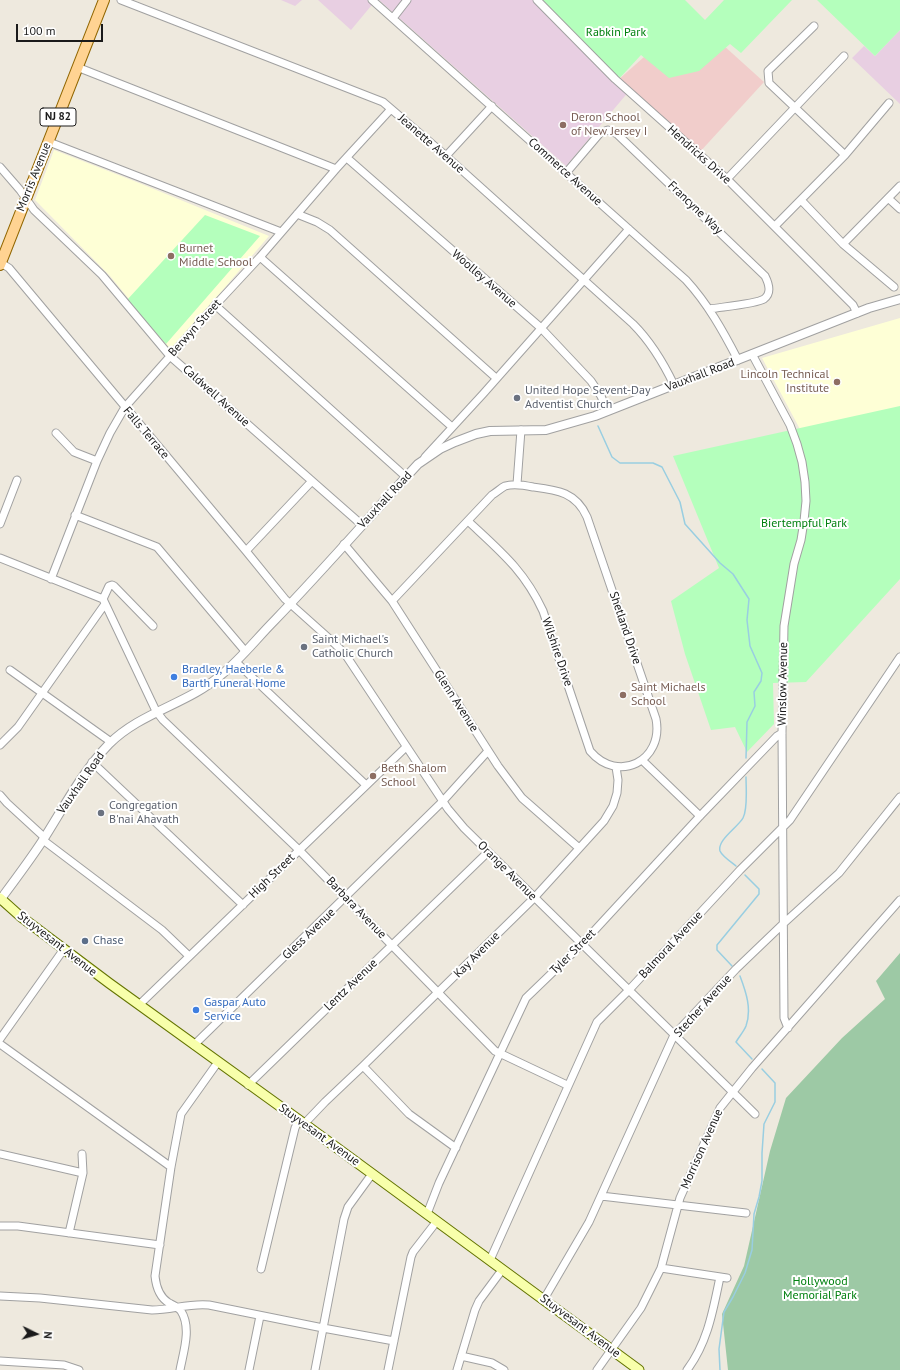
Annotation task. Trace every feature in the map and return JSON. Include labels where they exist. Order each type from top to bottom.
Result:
[{"type":"main road","name":"Morris Avenue","points":[[0,264],[104,0]]},
{"type":"main road","name":"Stuyvesant Avenue","points":[[0,899],[20,916],[139,1006],[302,1122],[640,1370]]},
{"type":"street","name":"Jeanette Avenue","points":[[121,0],[381,101],[446,156],[645,335],[657,352],[674,385]]},
{"type":"street","name":"Commerce Avenue","points":[[372,0],[686,280],[710,309],[738,360]]},
{"type":"street","points":[[392,18],[407,0]]},
{"type":"street","name":"Hendricks Drive","points":[[537,0],[598,62],[775,226],[853,304],[857,312]]},
{"type":"street","points":[[814,26],[768,71],[769,83],[844,155]]},
{"type":"street","points":[[726,179],[844,56]]},
{"type":"street","points":[[78,67],[336,169]]},
{"type":"street","points":[[775,226],[844,155],[889,103]]},
{"type":"street","points":[[446,156],[492,106]]},
{"type":"street","name":"Berwyn Street","points":[[51,579],[97,461],[110,432],[125,407],[260,257],[336,169],[392,109]]},
{"type":"street","name":"Francyne Way","points":[[566,173],[600,133],[608,130],[617,134],[766,276],[769,285],[769,293],[764,299],[756,302],[710,309]]},
{"type":"street","points":[[49,142],[281,232]]},
{"type":"street","name":"Woolley Avenue","points":[[346,158],[540,328],[591,381],[601,396],[607,411]]},
{"type":"street","name":"Caldwell Avenue","points":[[0,168],[20,190],[34,210],[102,276],[170,356],[362,525]]},
{"type":"street","points":[[843,244],[900,186]]},
{"type":"street","points":[[888,198],[900,209]]},
{"type":"street","points":[[801,200],[843,244],[894,287]]},
{"type":"street","points":[[297,214],[317,222],[330,230],[496,378]]},
{"type":"street","points":[[418,464],[629,229]]},
{"type":"street","points":[[260,257],[452,427]]},
{"type":"street","name":"Falls Terrace","points":[[0,264],[8,268],[290,604]]},
{"type":"street","name":"Vauxhall Road","points":[[0,899],[44,838],[92,762],[111,742],[156,711],[201,689],[221,676],[290,604],[418,464],[440,449],[476,434],[490,431],[546,430],[607,411],[857,312],[900,299]]},
{"type":"street","points":[[215,306],[406,477]]},
{"type":"street","name":"Winslow Avenue","points":[[752,354],[790,425],[797,444],[805,482],[804,521],[801,540],[794,564],[784,626],[782,733],[784,827],[784,1018],[788,1028]]},
{"type":"street","points":[[392,601],[492,495],[506,486],[517,484],[521,430]]},
{"type":"street","points":[[56,433],[74,452],[97,461]]},
{"type":"street","points":[[0,524],[17,480]]},
{"type":"street","points":[[246,551],[312,481]]},
{"type":"street","name":"Shetland Drive","points":[[517,484],[556,490],[565,493],[576,501],[585,512],[656,719],[658,731],[657,738],[652,749],[642,760]]},
{"type":"street","points":[[75,515],[157,547],[245,651]]},
{"type":"street","name":"Wilshire Drive","points":[[468,521],[511,562],[529,584],[543,611],[589,749],[602,762],[616,767]]},
{"type":"street","name":"Glenn Avenue","points":[[344,544],[392,601],[488,752],[522,798],[579,848]]},
{"type":"street","points":[[0,558],[104,601]]},
{"type":"street","points":[[0,745],[18,727],[42,693],[104,601],[109,586],[114,586],[152,626]]},
{"type":"street","name":"Barbara Avenue","points":[[104,601],[156,711],[163,720],[299,850],[495,1051],[567,1085]]},
{"type":"street","name":"Orange Avenue","points":[[290,604],[345,654],[448,809],[464,828],[755,1114]]},
{"type":"street","name":"Balmoral Avenue","points":[[490,1260],[567,1085],[597,1022],[629,990],[740,870],[790,820],[900,657]]},
{"type":"street","points":[[236,662],[366,785]]},
{"type":"street","points":[[10,670],[111,742]]},
{"type":"street","name":"Tyler Street","points":[[427,1214],[439,1183],[526,998],[582,944],[700,816],[776,736],[782,733]]},
{"type":"street","name":"High Street","points":[[139,1006],[406,747]]},
{"type":"street","name":"Gless Avenue","points":[[194,1045],[443,801],[488,752]]},
{"type":"street","points":[[616,767],[628,766],[642,760],[700,816]]},
{"type":"street","points":[[92,762],[243,905]]},
{"type":"street","name":"Kay Avenue","points":[[302,1122],[363,1066],[534,898],[604,821],[613,806],[618,786],[616,767]]},
{"type":"street","points":[[0,795],[44,838],[162,930],[189,956]]},
{"type":"street","name":"Stecher Avenue","points":[[544,1299],[589,1222],[674,1035],[736,969],[839,873],[900,797]]},
{"type":"street","name":"Lentz Avenue","points":[[248,1084],[488,852]]},
{"type":"street","name":"Morrison Avenue","points":[[597,1370],[641,1308],[661,1268],[680,1198],[715,1116],[732,1091],[900,900]]},
{"type":"street","points":[[0,1039],[64,949]]},
{"type":"street","points":[[0,1044],[171,1167]]},
{"type":"street","points":[[180,1370],[186,1337],[186,1324],[184,1316],[178,1307],[169,1303],[162,1297],[157,1286],[155,1276],[171,1167],[181,1114],[218,1062]]},
{"type":"street","points":[[363,1066],[409,1114],[456,1148]]},
{"type":"street","points":[[261,1269],[295,1128],[302,1122]]},
{"type":"street","points":[[0,1154],[83,1173]]},
{"type":"street","points":[[69,1233],[83,1173],[82,1154]]},
{"type":"street","points":[[315,1370],[344,1219],[348,1207],[372,1174]]},
{"type":"street","points":[[601,1196],[746,1213]]},
{"type":"street","points":[[388,1370],[411,1257],[413,1252],[437,1221]]},
{"type":"street","points":[[0,1226],[18,1226],[160,1245]]},
{"type":"street","points":[[661,1268],[724,1278],[707,1334],[698,1354],[687,1370]]},
{"type":"street","points":[[457,1370],[479,1301],[502,1270]]},
{"type":"street","points":[[0,1296],[40,1298],[152,1310],[167,1310],[196,1304],[209,1305],[323,1328],[394,1340]]},
{"type":"street","points":[[249,1370],[260,1316]]},
{"type":"street","points":[[461,1356],[492,1363],[504,1370]]},
{"type":"street","points":[[0,1361],[38,1367],[64,1366],[79,1370]]},
{"type":"shaded area","points":[[281,0],[302,0],[295,6]]},
{"type":"shaded area","points":[[318,0],[376,0],[351,30]]},
{"type":"shaded area","points":[[379,0],[537,0],[630,90],[566,166]]},
{"type":"shaded area","points":[[702,26],[764,82],[698,154],[617,81],[644,57]]},
{"type":"shaded area","points":[[900,30],[900,104],[852,58],[864,46],[875,56]]},
{"type":"shaded area","name":"Burnet Middle School","points":[[54,150],[269,236],[171,350],[110,276],[35,200]]},
{"type":"shaded area","name":"Lincoln Technical Institute","points":[[900,318],[900,407],[802,433],[762,358]]},
{"type":"green space","name":"Rabkin Park","points":[[536,0],[685,0],[705,20],[724,0],[792,0],[741,53],[730,44],[699,71],[669,78],[641,55],[617,81]]},
{"type":"green space","points":[[817,0],[900,0],[900,30],[875,56]]},
{"type":"green space","points":[[205,215],[260,236],[166,344],[127,300]]},
{"type":"green space","name":"Biertempful Park","points":[[900,406],[900,579],[806,682],[773,683],[774,724],[747,752],[735,727],[711,730],[685,654],[671,601],[719,568],[673,456]]},
{"type":"green space","name":"Hollywood Memorial Park","points":[[900,953],[900,1370],[728,1370],[722,1314],[744,1266],[770,1151],[786,1098],[842,1038],[885,999],[876,981]]},
{"type":"waterway","points":[[598,426],[612,457],[620,463],[653,463],[662,467],[680,502],[685,524],[720,563],[733,574],[749,599],[747,620],[750,646],[762,673],[761,681],[754,692],[755,706],[747,722],[746,758]]},
{"type":"waterway","points":[[736,866],[723,855],[720,851],[720,847],[725,838],[740,822],[745,814],[746,777]]},
{"type":"waterway","points":[[732,966],[717,950],[717,945],[759,894],[759,889],[745,875]]},
{"type":"waterway","points":[[740,976],[746,994],[748,1020],[743,1032],[736,1042],[752,1059]]},
{"type":"waterway","points":[[720,1370],[719,1349],[724,1312],[745,1273],[752,1250],[754,1214],[762,1181],[764,1124],[775,1102],[775,1083],[762,1069]]},
{"type":"place","name":"Deron School of New Jersey I","points":[[563,125]]},
{"type":"place","name":"Burnet Middle School","points":[[171,256]]},
{"type":"place","name":"Lincoln Technical Institute","points":[[837,382]]},
{"type":"place","name":"United Hope Sevent-Day Adventist Church","points":[[517,398]]},
{"type":"place","name":"Saint Michael's Catholic Church","points":[[304,647]]},
{"type":"place","name":"Bradley, Haeberle & Barth Funeral Home","points":[[174,677]]},
{"type":"place","name":"Saint Michaels School","points":[[623,695]]},
{"type":"place","name":"Beth Shalom School","points":[[373,776]]},
{"type":"place","name":"Congregation B'nai Ahavath","points":[[101,813]]},
{"type":"place","name":"Chase","points":[[85,941]]},
{"type":"place","name":"Gaspar Auto Service","points":[[196,1010]]}]
